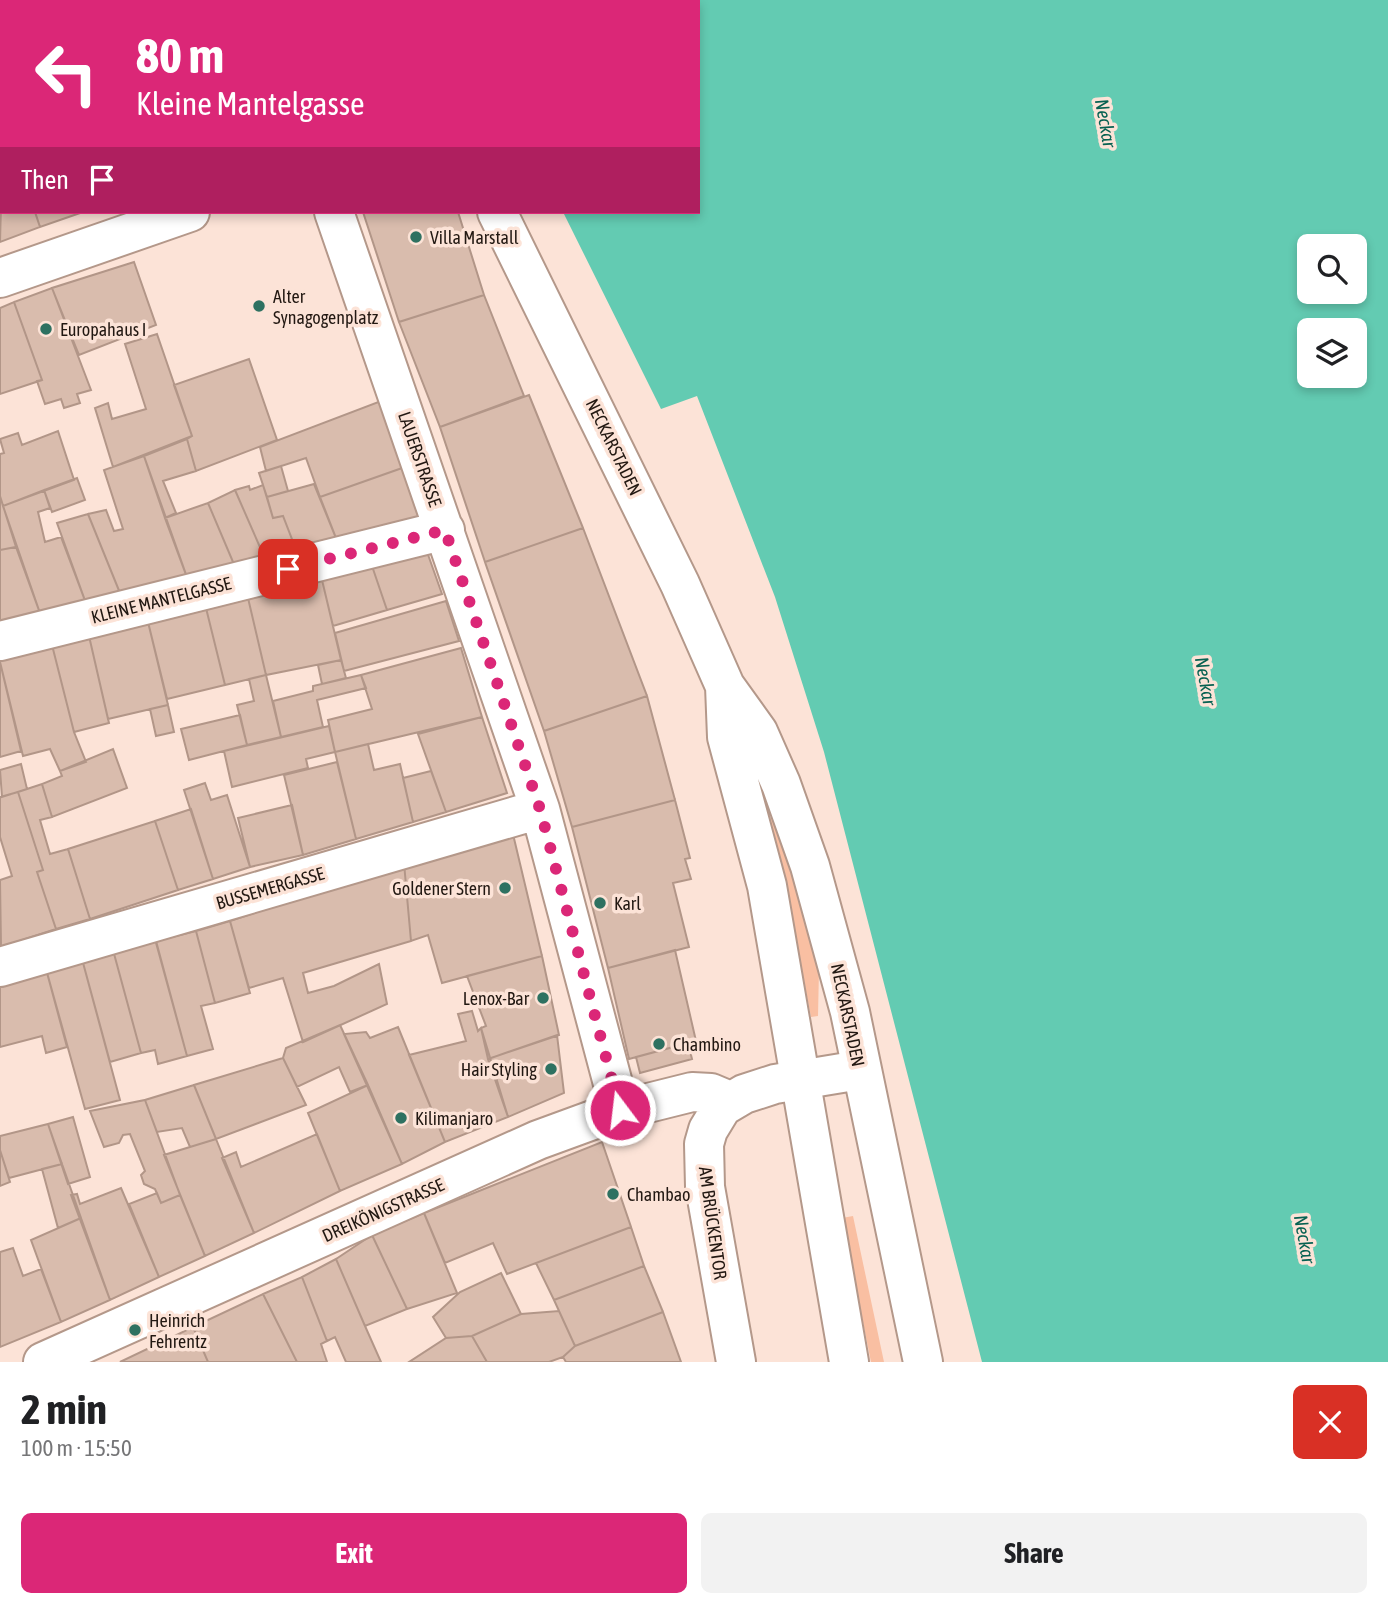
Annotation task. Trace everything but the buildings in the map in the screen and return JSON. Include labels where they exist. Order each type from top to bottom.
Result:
[{"type":"street","points":[[0,278],[184,214]]},
{"type":"street","name":"LAUERSTRASSE","points":[[335,214],[382,315],[445,530],[540,809],[620,1110]]},
{"type":"street","name":"NECKARSTADEN","points":[[498,214],[674,571],[725,686],[758,732],[781,784],[810,866],[847,1000],[923,1362]]},
{"type":"street","name":"KLEINE MANTELGASSE","points":[[0,641],[445,530]]},
{"type":"street","name":"NECKARSTADEN","points":[[725,686],[727,737],[767,886],[849,1362]]},
{"type":"street","name":"BUSSEMERGASSE","points":[[0,967],[540,809]]},
{"type":"street","points":[[730,1101],[775,1084],[860,1070]]},
{"type":"street","name":"DREIKÖNIGSTRASSE","points":[[43,1362],[583,1123],[620,1110],[692,1092],[710,1093],[730,1101]]},
{"type":"street","name":"AM BRÜCKENTOR","points":[[730,1101],[713,1118],[708,1130],[704,1144],[703,1168],[736,1362]]},
{"type":"shaded area","points":[[775,817],[819,969],[818,1016],[811,1017],[780,859],[768,818]]},
{"type":"shaded area","points":[[853,1216],[884,1362],[871,1362],[842,1218]]},
{"type":"water","name":"Neckar","points":[[700,0],[1388,0],[1388,1362],[982,1362],[824,752],[775,597],[697,396],[661,409],[564,214],[700,214]]},
{"type":"place","name":"Villa Marstall","points":[[416,237]]},
{"type":"place","name":"Alter Synagogenplatz","points":[[259,306]]},
{"type":"place","name":"Europahaus I","points":[[46,329]]},
{"type":"place","name":"Goldener Stern","points":[[505,888]]},
{"type":"place","name":"Karl","points":[[600,903]]},
{"type":"place","name":"Lenox-Bar","points":[[543,998]]},
{"type":"place","name":"Chambino","points":[[659,1044]]},
{"type":"place","name":"Hair Styling","points":[[551,1069]]},
{"type":"place","name":"Kilimanjaro","points":[[401,1118]]},
{"type":"place","name":"Chambao","points":[[613,1194]]},
{"type":"place","name":"Heinrich Fehrentz","points":[[135,1330]]},
{"type":"route","points":[[288,569],[445,530],[540,809],[620,1110]]}]
